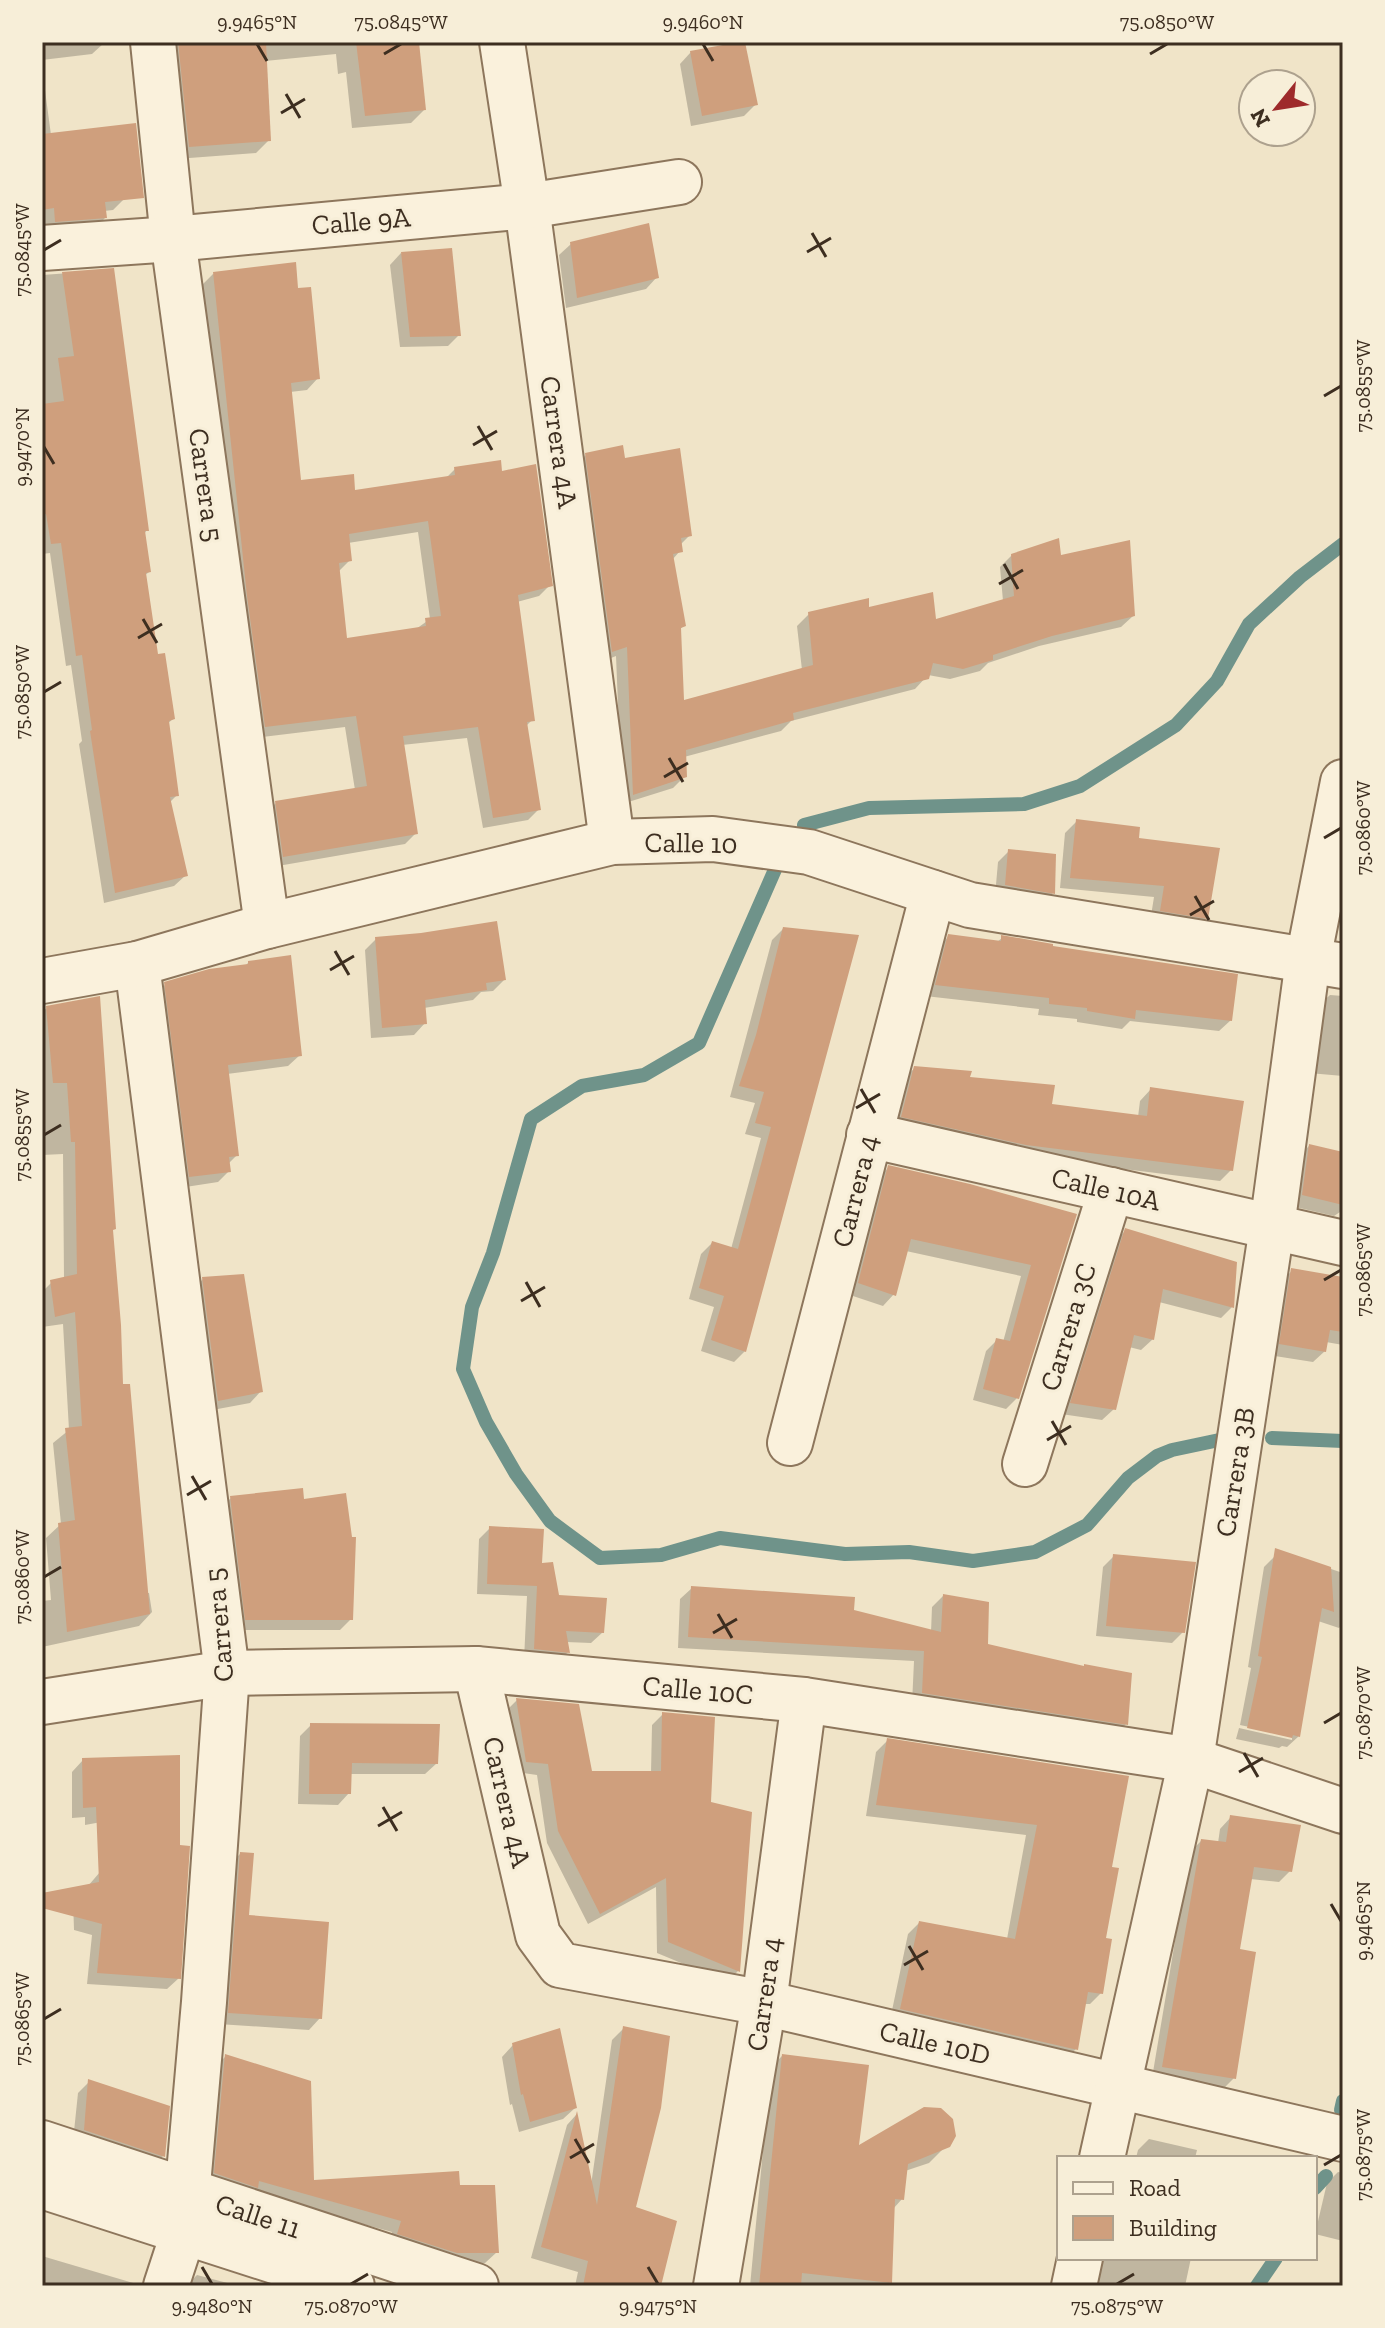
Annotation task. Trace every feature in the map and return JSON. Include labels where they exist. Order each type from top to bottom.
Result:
[{"type":"street","name":"Carrera 5","points":[[153,42],[173,239],[267,926]]},
{"type":"street","name":"Carrera 4A","points":[[502,42],[527,206],[612,842]]},
{"type":"street","name":"Calle 9A","points":[[42,248],[527,206],[679,182]]},
{"type":"street","name":"Carrera 3B","points":[[1102,2156],[1191,1760],[1272,1227],[1325,963],[1343,782]]},
{"type":"street","name":"Calle 10","points":[[42,981],[137,964],[267,926],[612,842],[713,839],[809,852],[970,905],[1325,963]]},
{"type":"street","name":"Carrera 4","points":[[790,1443],[933,893]]},
{"type":"street","name":"Carrera 5","points":[[137,964],[227,1673],[186,2212],[166,2286]]},
{"type":"street","name":"Calle 10A","points":[[869,1135],[1343,1243]]},
{"type":"street","name":"Carrera 3C","points":[[1025,1464],[1111,1190]]},
{"type":"street","name":"Carrera 4A","points":[[476,1669],[538,1935]]},
{"type":"street","name":"Calle 10C","points":[[42,1702],[227,1673],[476,1669],[804,1700],[1191,1760],[1343,1811]]},
{"type":"street","name":"Carrera 4","points":[[716,2286],[764,2003],[804,1700]]},
{"type":"street","name":"Calle 10D","points":[[538,1935],[560,1965],[764,2003],[1343,2139]]},
{"type":"street","name":"Calle 11","points":[[42,2143],[352,2286]]},
{"type":"street","name":"Calle 11","points":[[42,2186],[186,2212],[476,2286]]},
{"type":"street","points":[[1074,2286],[1080,2260]]},
{"type":"building","points":[[178,42],[266,42],[271,141],[189,147]]},
{"type":"building","points":[[356,42],[419,42],[426,110],[365,116]]},
{"type":"building","points":[[745,42],[758,105],[702,116],[690,51]]},
{"type":"building","points":[[136,123],[144,198],[105,202],[107,218],[55,222],[54,208],[42,210],[42,134]]},
{"type":"building","points":[[649,223],[659,278],[577,298],[570,242]]},
{"type":"building","points":[[452,248],[461,336],[410,337],[401,252]]},
{"type":"building","points":[[296,262],[298,288],[311,287],[320,379],[291,383],[301,480],[354,474],[355,490],[455,475],[454,467],[501,460],[502,471],[536,464],[553,586],[518,595],[535,721],[527,722],[541,810],[493,818],[478,727],[403,736],[418,834],[283,857],[275,801],[367,786],[356,716],[265,727],[247,596],[213,272]],"holes":[[[428,521],[441,616],[425,618],[426,626],[347,638],[339,563],[352,561],[349,534]]]},
{"type":"building","points":[[114,268],[149,531],[145,531],[151,572],[146,573],[158,654],[165,653],[175,719],[169,721],[179,796],[170,797],[188,876],[115,893],[90,731],[82,655],[76,656],[61,543],[51,544],[46,514],[42,515],[42,404],[64,401],[58,358],[74,356],[62,272]]},
{"type":"building","points":[[623,445],[625,458],[680,448],[692,536],[681,538],[683,552],[673,554],[686,626],[681,628],[684,700],[813,665],[808,612],[869,598],[869,607],[933,592],[936,619],[1014,596],[1011,554],[1059,538],[1061,555],[1130,540],[1135,616],[1052,636],[993,655],[993,660],[963,669],[933,663],[929,679],[793,713],[794,720],[686,750],[687,777],[633,795],[627,647],[612,652],[585,453]]},
{"type":"building","points":[[1076,819],[1140,827],[1139,838],[1220,848],[1208,919],[1160,911],[1164,886],[1070,878]]},
{"type":"building","points":[[1008,849],[1056,854],[1055,894],[1005,885]]},
{"type":"building","points":[[497,921],[506,980],[486,983],[487,990],[425,1000],[427,1024],[382,1028],[375,937]]},
{"type":"building","points":[[783,927],[859,935],[746,1352],[711,1340],[724,1296],[699,1288],[712,1241],[738,1249],[771,1127],[755,1123],[764,1092],[739,1086],[756,1035]]},
{"type":"building","points":[[948,934],[1001,941],[1001,935],[1053,946],[1238,974],[1232,1021],[1136,1010],[1135,1019],[1087,1011],[1087,1008],[1049,1004],[1049,998],[935,985]]},
{"type":"building","points":[[291,955],[302,1056],[228,1065],[239,1156],[229,1157],[231,1172],[189,1177],[164,982],[209,969]]},
{"type":"building","points":[[100,996],[123,1384],[130,1384],[150,1614],[67,1632],[58,1523],[75,1520],[65,1428],[82,1426],[75,1312],[55,1317],[50,1280],[77,1274],[75,1142],[71,1142],[67,1083],[53,1083],[46,1006]]},
{"type":"building","points":[[914,1066],[972,1071],[970,1077],[1055,1085],[1052,1104],[1147,1116],[1150,1087],[1244,1101],[1233,1171],[1026,1145],[901,1117]]},
{"type":"building","points":[[1309,1144],[1343,1152],[1343,1205],[1302,1195]]},
{"type":"building","points":[[888,1165],[1077,1214],[1019,1399],[983,1389],[996,1338],[1010,1341],[1031,1265],[911,1239],[896,1296],[858,1283]]},
{"type":"building","points":[[1125,1228],[1237,1262],[1234,1308],[1163,1289],[1154,1340],[1134,1335],[1116,1410],[1070,1403]]},
{"type":"building","points":[[1291,1268],[1343,1277],[1343,1332],[1330,1330],[1326,1352],[1279,1344]]},
{"type":"building","points":[[244,1274],[263,1392],[218,1401],[202,1277]]},
{"type":"building","points":[[303,1488],[304,1499],[346,1493],[352,1537],[356,1537],[353,1620],[245,1620],[230,1496]]},
{"type":"building","points":[[489,1526],[544,1529],[542,1563],[553,1562],[559,1595],[607,1598],[604,1633],[566,1631],[570,1653],[534,1649],[537,1586],[487,1584]]},
{"type":"building","points":[[1275,1548],[1331,1567],[1334,1612],[1322,1608],[1300,1737],[1293,1735],[1292,1738],[1247,1728],[1262,1657],[1258,1656]]},
{"type":"building","points":[[1113,1554],[1196,1562],[1185,1633],[1106,1626]]},
{"type":"building","points":[[691,1586],[855,1597],[854,1610],[941,1632],[943,1594],[989,1602],[988,1644],[1084,1666],[1132,1673],[1128,1725],[922,1693],[924,1651],[688,1637]]},
{"type":"building","points":[[516,1698],[579,1704],[592,1771],[661,1771],[662,1712],[715,1717],[711,1802],[752,1812],[740,1972],[668,1942],[666,1878],[600,1914],[558,1831],[548,1764],[526,1762]]},
{"type":"building","points":[[310,1723],[440,1724],[438,1764],[352,1763],[351,1794],[309,1794]]},
{"type":"building","points":[[887,1738],[1129,1776],[1112,1867],[1119,1868],[1106,1938],[1112,1939],[1103,1994],[1088,1992],[1078,2050],[900,2009],[919,1921],[1015,1939],[1037,1825],[876,1805]]},
{"type":"building","points":[[180,1755],[180,1845],[190,1846],[181,1979],[97,1973],[102,1924],[42,1908],[42,1893],[99,1882],[96,1807],[83,1808],[82,1758]]},
{"type":"building","points":[[1230,1815],[1301,1825],[1292,1872],[1254,1867],[1240,1949],[1256,1952],[1236,2079],[1162,2067],[1201,1839],[1226,1842]]},
{"type":"building","points":[[240,1852],[254,1853],[249,1915],[329,1922],[322,2019],[228,2013]]},
{"type":"building","points":[[623,2026],[670,2036],[661,2108],[636,2207],[677,2221],[661,2286],[583,2286],[588,2261],[541,2247],[577,2111],[597,2205]]},
{"type":"building","points":[[560,2028],[577,2108],[530,2122],[521,2095],[512,2043]]},
{"type":"building","points":[[225,2054],[311,2081],[314,2180],[459,2171],[460,2185],[495,2185],[499,2253],[457,2253],[397,2234],[401,2221],[259,2181],[258,2188],[214,2173]]},
{"type":"building","points":[[782,2054],[869,2065],[859,2145],[924,2107],[941,2108],[953,2119],[956,2136],[950,2147],[908,2164],[904,2200],[895,2199],[892,2283],[802,2273],[801,2286],[759,2286]]},
{"type":"building","points":[[88,2079],[170,2106],[165,2157],[84,2130]]},
{"type":"waterway","points":[[804,825],[869,808],[1024,804],[1080,786],[1176,725],[1217,681],[1249,624],[1300,577],[1343,544]]},
{"type":"waterway","points":[[777,865],[699,1043],[644,1075],[582,1086],[531,1119],[493,1253],[472,1307],[463,1369],[486,1422],[516,1474],[550,1521],[600,1558],[661,1555],[720,1538],[845,1554],[909,1552],[973,1561],[1035,1552],[1087,1525],[1128,1478],[1157,1456],[1224,1439]]},
{"type":"waterway","points":[[1272,1438],[1343,1441]]},
{"type":"waterway","points":[[1341,2110],[1343,2101]]},
{"type":"waterway","points":[[1317,2186],[1326,2176]]},
{"type":"waterway","points":[[1257,2286],[1275,2260]]}]
